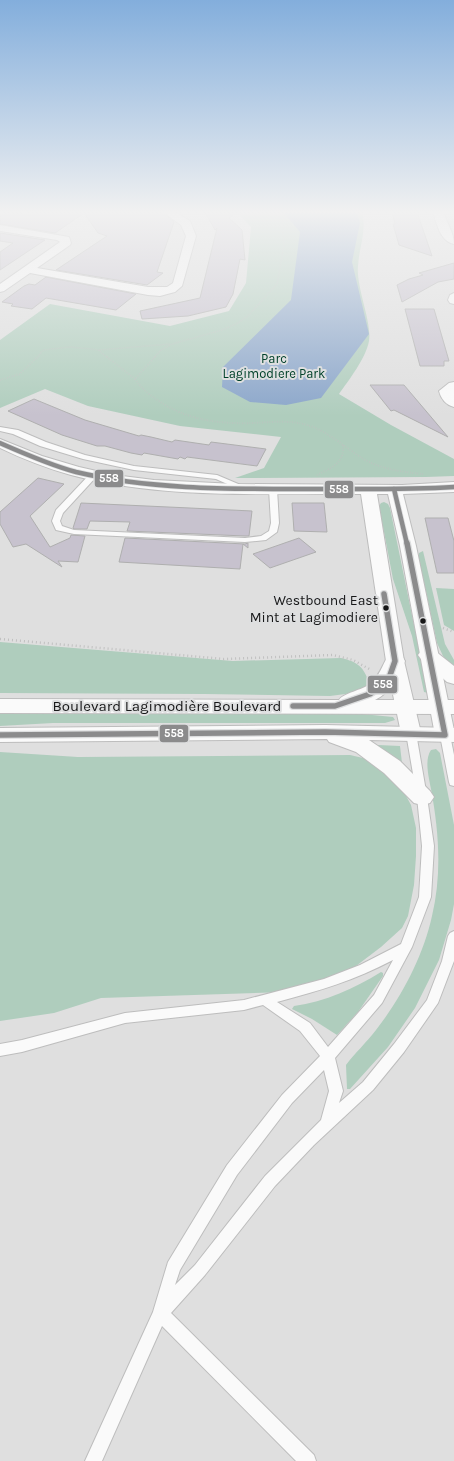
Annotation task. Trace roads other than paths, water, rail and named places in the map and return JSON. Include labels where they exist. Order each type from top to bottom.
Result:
[{"type":"main road","points":[[428,655],[454,677]]},
{"type":"main road","points":[[335,706],[370,694],[379,688],[389,678],[395,661]]},
{"type":"main road","name":"Boulevard Lagimodière Boulevard","points":[[0,706],[447,707]]},
{"type":"main road","points":[[325,732],[364,747],[392,767],[422,797]]},
{"type":"main road","name":"Boulevard Lagimodière Boulevard","points":[[0,735],[325,732],[450,735]]},
{"type":"street","points":[[0,289],[13,280]]},
{"type":"street","points":[[87,280],[160,292],[171,290],[178,284],[179,280]]},
{"type":"street","points":[[454,386],[446,391],[447,397],[454,403]]},
{"type":"street","points":[[0,443],[30,456],[92,476],[134,483],[175,487],[246,489],[394,489],[454,487]]},
{"type":"street","points":[[368,489],[395,661],[411,733]]},
{"type":"street","points":[[394,489],[408,546],[428,655],[447,707],[450,735]]},
{"type":"lane","points":[[0,430],[15,432],[43,444],[83,457],[134,468],[217,477],[246,489]]},
{"type":"lane","points":[[92,476],[59,512],[56,521],[59,528],[74,532],[90,533],[245,540],[263,538],[273,532],[275,523],[273,489]]},
{"type":"lane","points":[[93,1461],[160,1313],[173,1267],[232,1170],[287,1099],[328,1058],[378,999],[406,947],[425,897],[428,846],[422,797],[411,733]]},
{"type":"lane","points":[[450,735],[454,782]]},
{"type":"lane","points":[[160,1313],[200,1270],[270,1181],[308,1140],[368,1086],[399,1048],[432,1003],[448,961],[454,936]]},
{"type":"lane","points":[[0,1050],[22,1046],[125,1018],[244,1005],[265,1000],[325,984],[364,969],[406,947]]},
{"type":"lane","points":[[265,1000],[305,1027],[328,1058],[336,1091],[327,1124]]},
{"type":"lane","points":[[160,1313],[308,1461]]},
{"type":"water","points":[[294,280],[356,280],[369,334],[321,398],[286,405],[250,402],[222,387],[223,367],[291,300]]},
{"type":"place","name":"Westbound East Mint at Lagimodiere","points":[[386,608]]},
{"type":"park label","name":"Parc Lagimodiere Park","points":[[274,366]]}]
